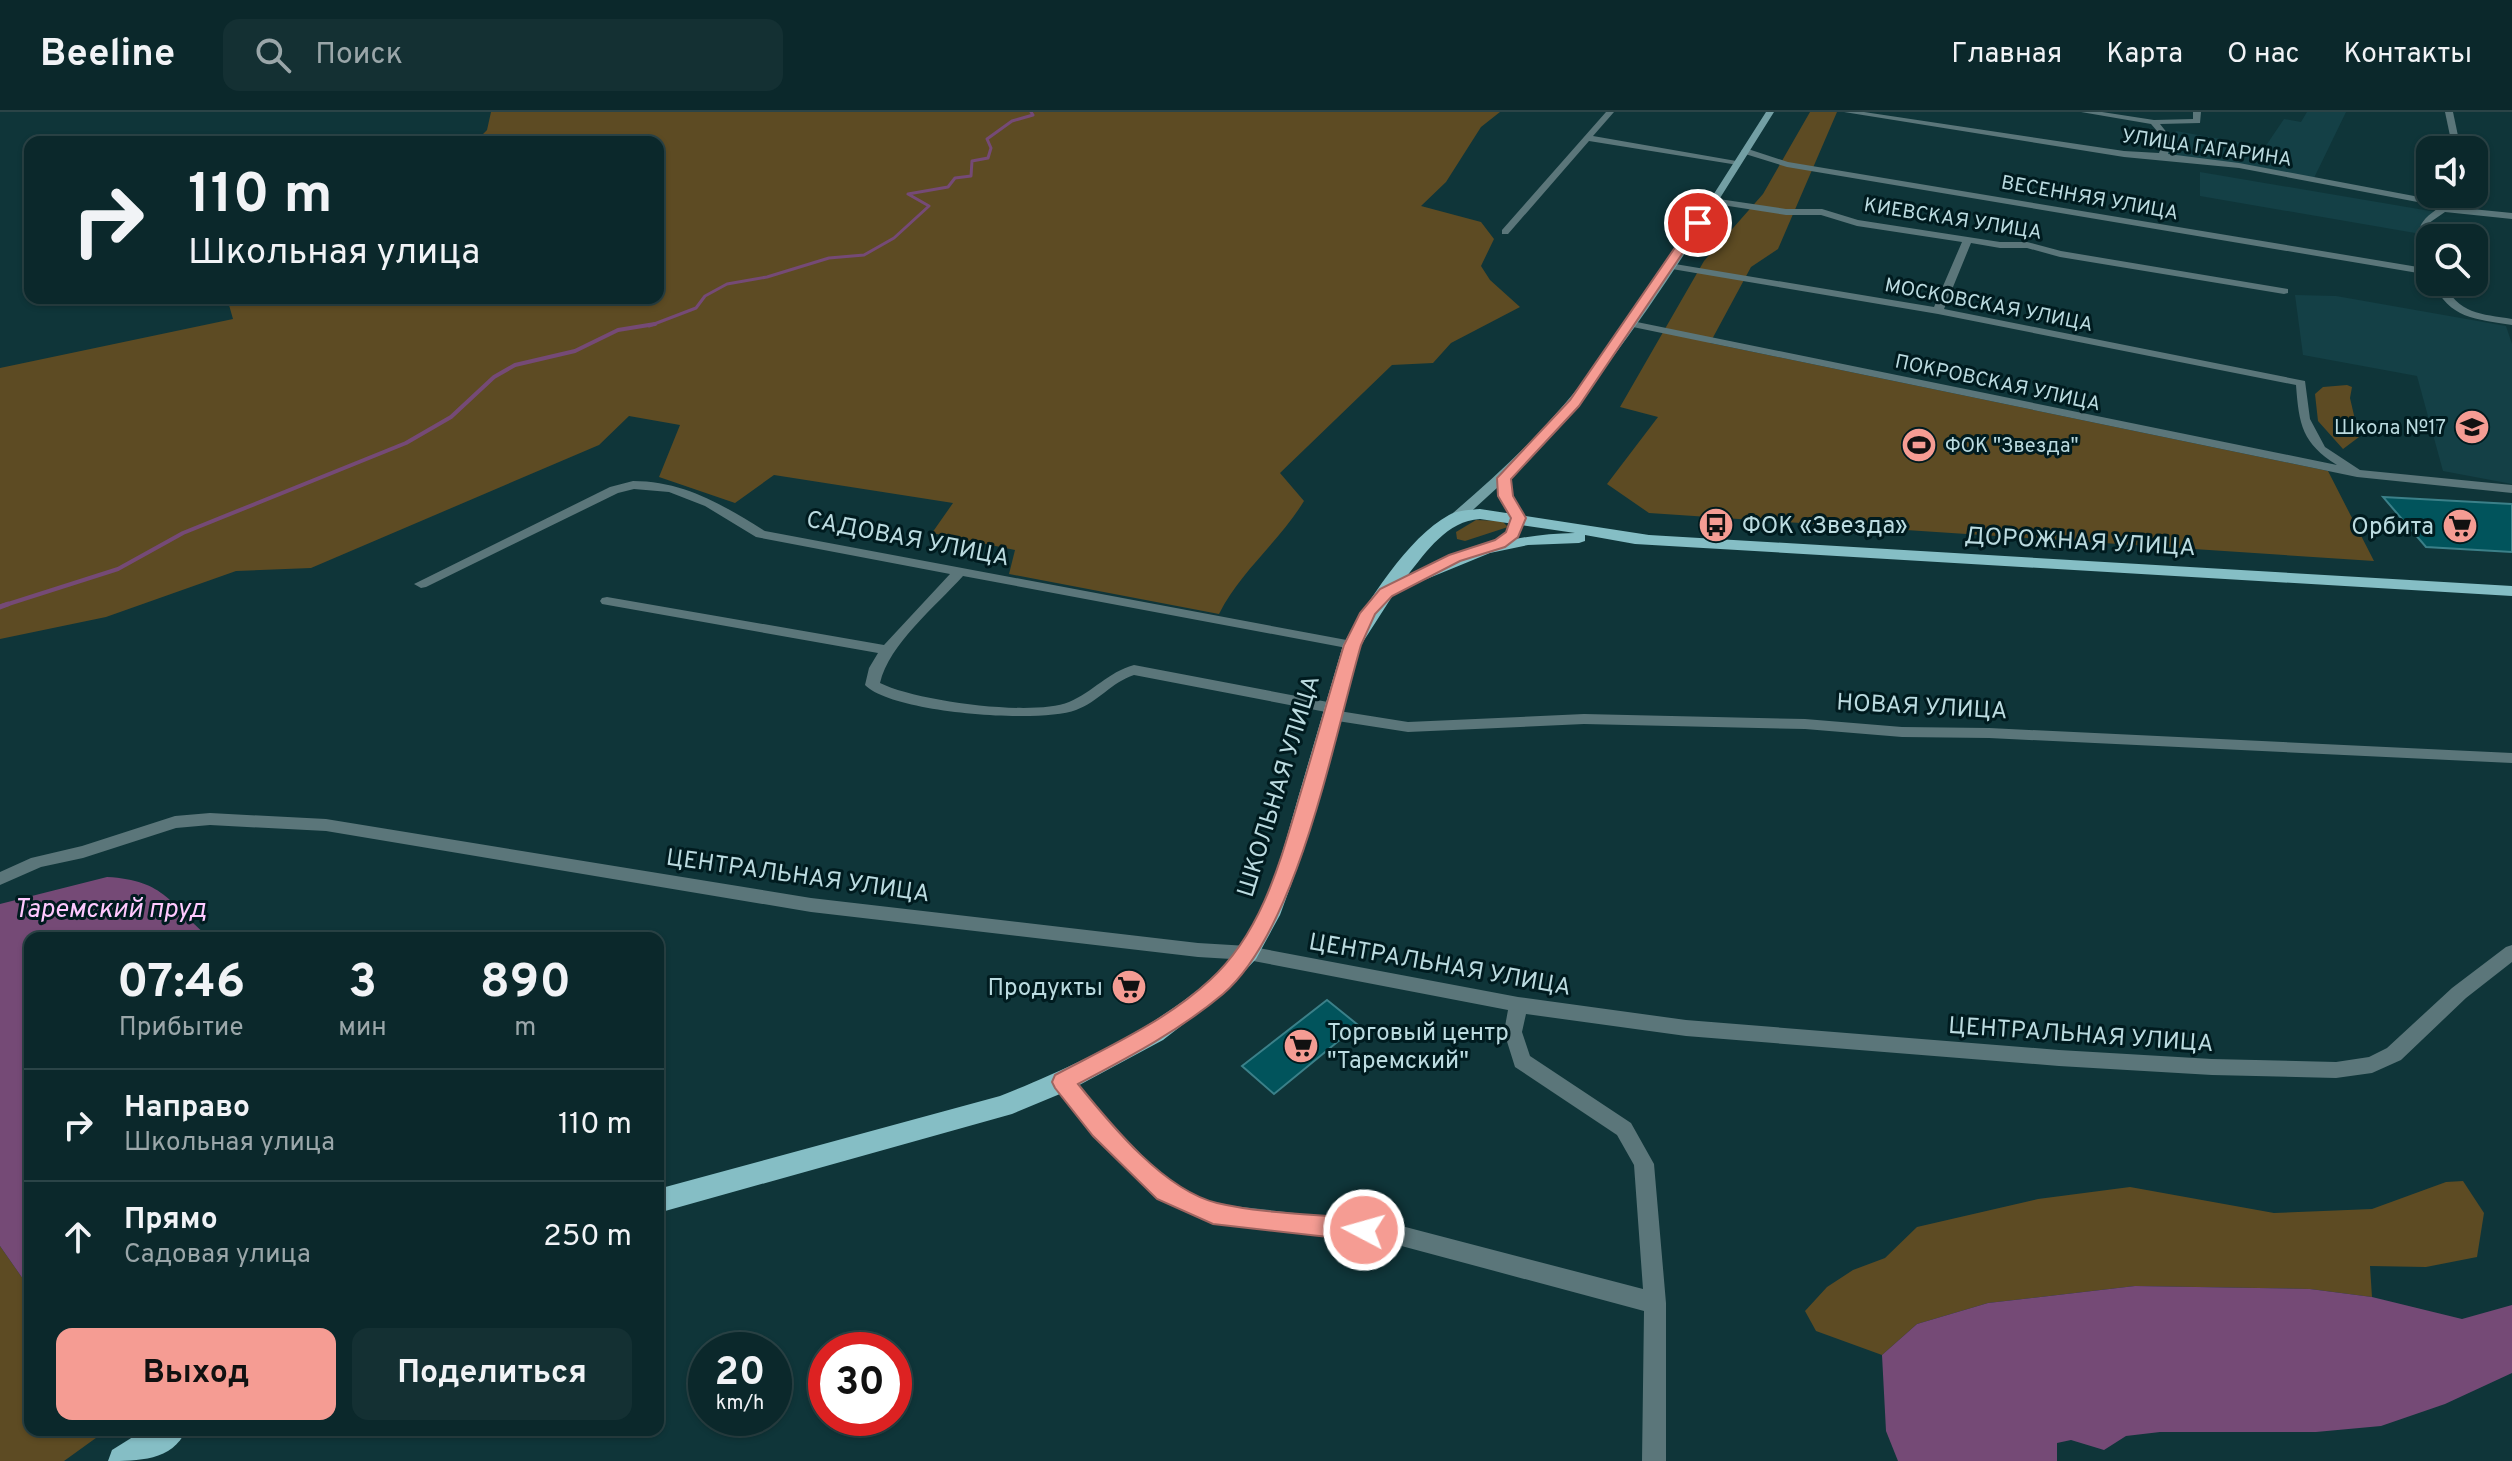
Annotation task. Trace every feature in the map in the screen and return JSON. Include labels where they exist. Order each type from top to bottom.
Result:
[{"type":"main road","points":[[1352,645],[1368,613],[1443,529],[1504,478],[1575,403],[1632,324],[1770,112]]},
{"type":"main road","points":[[1504,478],[1505,496],[1519,518]]},
{"type":"main road","points":[[1458,516],[1480,514],[1519,518],[1646,539]]},
{"type":"main road","points":[[1386,593],[1455,558],[1494,545],[1512,534],[1519,518]]},
{"type":"main road","points":[[1443,529],[1446,538],[1457,545],[1494,545],[1543,538],[1646,539]]},
{"type":"main road","name":"ДОРОЖНАЯ УЛИЦА","points":[[1646,539],[2512,591]]},
{"type":"main road","name":"ШКОЛЬНАЯ УЛИЦА","points":[[664,1199],[851,1147],[940,1126],[1063,1082],[1155,1033],[1217,986],[1248,953],[1269,915],[1293,852],[1352,645]]},
{"type":"main road","points":[[123,1461],[162,1436]]},
{"type":"street","points":[[1505,232],[1610,112]]},
{"type":"street","name":"УЛИЦА ГАГАРИНА","points":[[1848,112],[2124,154],[2163,155],[2279,173],[2430,202],[2446,209],[2512,216]]},
{"type":"street","points":[[2085,112],[2154,122],[2197,121],[2197,112]]},
{"type":"street","points":[[2449,112],[2454,136]]},
{"type":"street","points":[[2154,122],[2168,139],[2163,155]]},
{"type":"street","points":[[1587,138],[1738,162]]},
{"type":"street","name":"ВЕСЕННЯЯ УЛИЦА","points":[[1745,151],[1787,164],[2416,270]]},
{"type":"street","name":"КИЕВСКАЯ УЛИЦА","points":[[1712,201],[1786,212],[1822,212],[1857,223],[1968,240],[2027,245],[2060,254],[2284,291]]},
{"type":"street","points":[[2425,224],[2446,209]]},
{"type":"street","points":[[1938,311],[1968,240]]},
{"type":"street","name":"МОСКОВСКАЯ УЛИЦА","points":[[1669,266],[1938,311],[2301,383],[2304,419],[2320,449],[2357,473]]},
{"type":"street","points":[[2443,296],[2464,313],[2512,322]]},
{"type":"street","name":"ПОКРОВСКАЯ УЛИЦА","points":[[1632,324],[2357,473],[2512,489]]},
{"type":"street","name":"САДОВАЯ УЛИЦА","points":[[421,584],[634,483],[653,483],[708,502],[761,534],[1352,645]]},
{"type":"street","points":[[958,573],[887,650],[876,668],[872,685],[884,694],[962,707],[1057,712],[1083,701],[1122,673],[1134,670],[1332,712]]},
{"type":"street","points":[[607,601],[887,650]]},
{"type":"street","name":"НОВАЯ УЛИЦА","points":[[1332,712],[1408,727],[1584,719],[1805,724],[1902,732],[1989,733],[2224,747],[2512,758]]},
{"type":"street","name":"ЦЕНТРАЛЬНАЯ УЛИЦА","points":[[0,879],[37,862],[83,852],[175,822],[210,819],[326,825],[811,905],[1248,953],[1518,1005],[1811,1040],[2212,1067],[2336,1070],[2372,1065],[2394,1054],[2459,993],[2512,952]]},
{"type":"street","points":[[1518,1005],[1513,1032],[1522,1061],[1624,1129],[1644,1164],[1655,1303],[1654,1461]]},
{"type":"street","points":[[1063,1082],[1101,1129],[1166,1191],[1213,1213],[1394,1234],[1655,1303]]},
{"type":"shaded area","points":[[491,112],[1500,112],[1481,127],[1446,182],[1421,206],[1481,222],[1494,239],[1481,266],[1490,280],[1520,307],[1451,343],[1433,363],[1392,365],[1280,473],[1304,501],[1238,584],[1219,614],[1009,574],[1015,550],[932,533],[953,503],[774,475],[735,503],[659,477],[680,425],[629,416],[599,445],[311,568],[236,571],[106,617],[0,639],[0,368],[233,319],[229,304],[664,304],[664,136],[481,136],[487,130]]},
{"type":"shaded area","name":"ФОК \"Звезда\"","points":[[1810,112],[1837,112],[1778,249],[1751,267],[1710,343],[2328,471],[2374,561],[1649,513],[1607,484],[1658,417],[1620,407],[1704,261],[1763,194]]},
{"type":"shaded area","points":[[2307,112],[2346,112],[2314,178],[2163,155],[2176,131],[2265,147],[2284,119],[2301,122]]},
{"type":"shaded area","points":[[2200,172],[2436,212],[2423,224],[2416,224],[2416,233],[2200,196]]},
{"type":"shaded area","name":"Школа №17","points":[[2295,295],[2336,296],[2506,326],[2512,344],[2512,484],[2443,471],[2417,376],[2303,355]]},
{"type":"shaded area","points":[[2323,387],[2352,387],[2350,398],[2359,437],[2343,449],[2318,421],[2315,394]]},
{"type":"shaded area","points":[[1476,520],[1502,521],[1508,527],[1465,541],[1457,539],[1456,532]]},
{"type":"shaded area","points":[[2463,1181],[2484,1213],[2477,1257],[2426,1267],[2370,1266],[2372,1297],[2310,1289],[2135,1286],[1988,1303],[1917,1324],[1882,1355],[1816,1331],[1805,1311],[1827,1287],[1853,1270],[1885,1258],[1917,1227],[2038,1199],[2130,1187],[2274,1213],[2372,1209],[2446,1182]]},
{"type":"shaded area","points":[[0,1246],[24,1280],[24,1436],[99,1436],[64,1461],[0,1461]]},
{"type":"water","name":"Таремский пруд","points":[[107,877],[127,879],[166,896],[204,932],[24,932],[24,1280],[0,1246],[0,904]]},
{"type":"water","points":[[2135,1286],[2310,1289],[2372,1297],[2462,1319],[2512,1305],[2512,1373],[2445,1404],[2381,1426],[2316,1432],[2160,1432],[2126,1436],[2104,1450],[2071,1440],[2057,1443],[2057,1461],[1898,1461],[1886,1431],[1882,1355],[1917,1324],[1988,1303]]},
{"type":"building","name":"Орбита","points":[[2383,497],[2512,504],[2512,552],[2426,547]]},
{"type":"building","name":"Продукты","points":[[1135,975],[1144,991],[1122,1000],[1114,984]]},
{"type":"building","name":"Торговый центр \"Таремский\"","points":[[1327,1000],[1358,1025],[1274,1094],[1242,1066]]},
{"type":"waterway","points":[[654,324],[696,308],[705,296],[727,284],[767,277],[829,258],[864,255],[894,238],[929,206],[908,194],[948,187],[955,178],[971,176],[972,161],[988,158],[991,148],[987,139],[1012,121],[1033,115],[1031,112]]},
{"type":"waterway","points":[[6,605],[118,569],[183,533],[406,443],[451,417],[494,377],[515,365],[575,351],[618,330],[654,324]]},
{"type":"waterway","points":[[649,326],[654,324]]},
{"type":"waterway","points":[[0,607],[6,605]]},
{"type":"waterway","points":[[2,606],[6,605]]},
{"type":"place","name":"Школа №17","points":[[2472,427]]},
{"type":"place","name":"ФОК \"Звезда\"","points":[[1919,445]]},
{"type":"place","name":"ФОК «Звезда»","points":[[1716,525]]},
{"type":"place","name":"Орбита","points":[[2460,526]]},
{"type":"place","name":"Продукты","points":[[1129,987]]},
{"type":"place","name":"Торговый центр \"Таремский\"","points":[[1301,1046]]},
{"type":"route","points":[[1364,1230],[1213,1213],[1166,1191],[1101,1129],[1063,1082],[1155,1033],[1217,986],[1248,953],[1269,915],[1293,852],[1352,645],[1368,613],[1386,593],[1455,558],[1500,544],[1512,534],[1519,518],[1505,496],[1504,478],[1575,403],[1632,324],[1698,223]]}]
